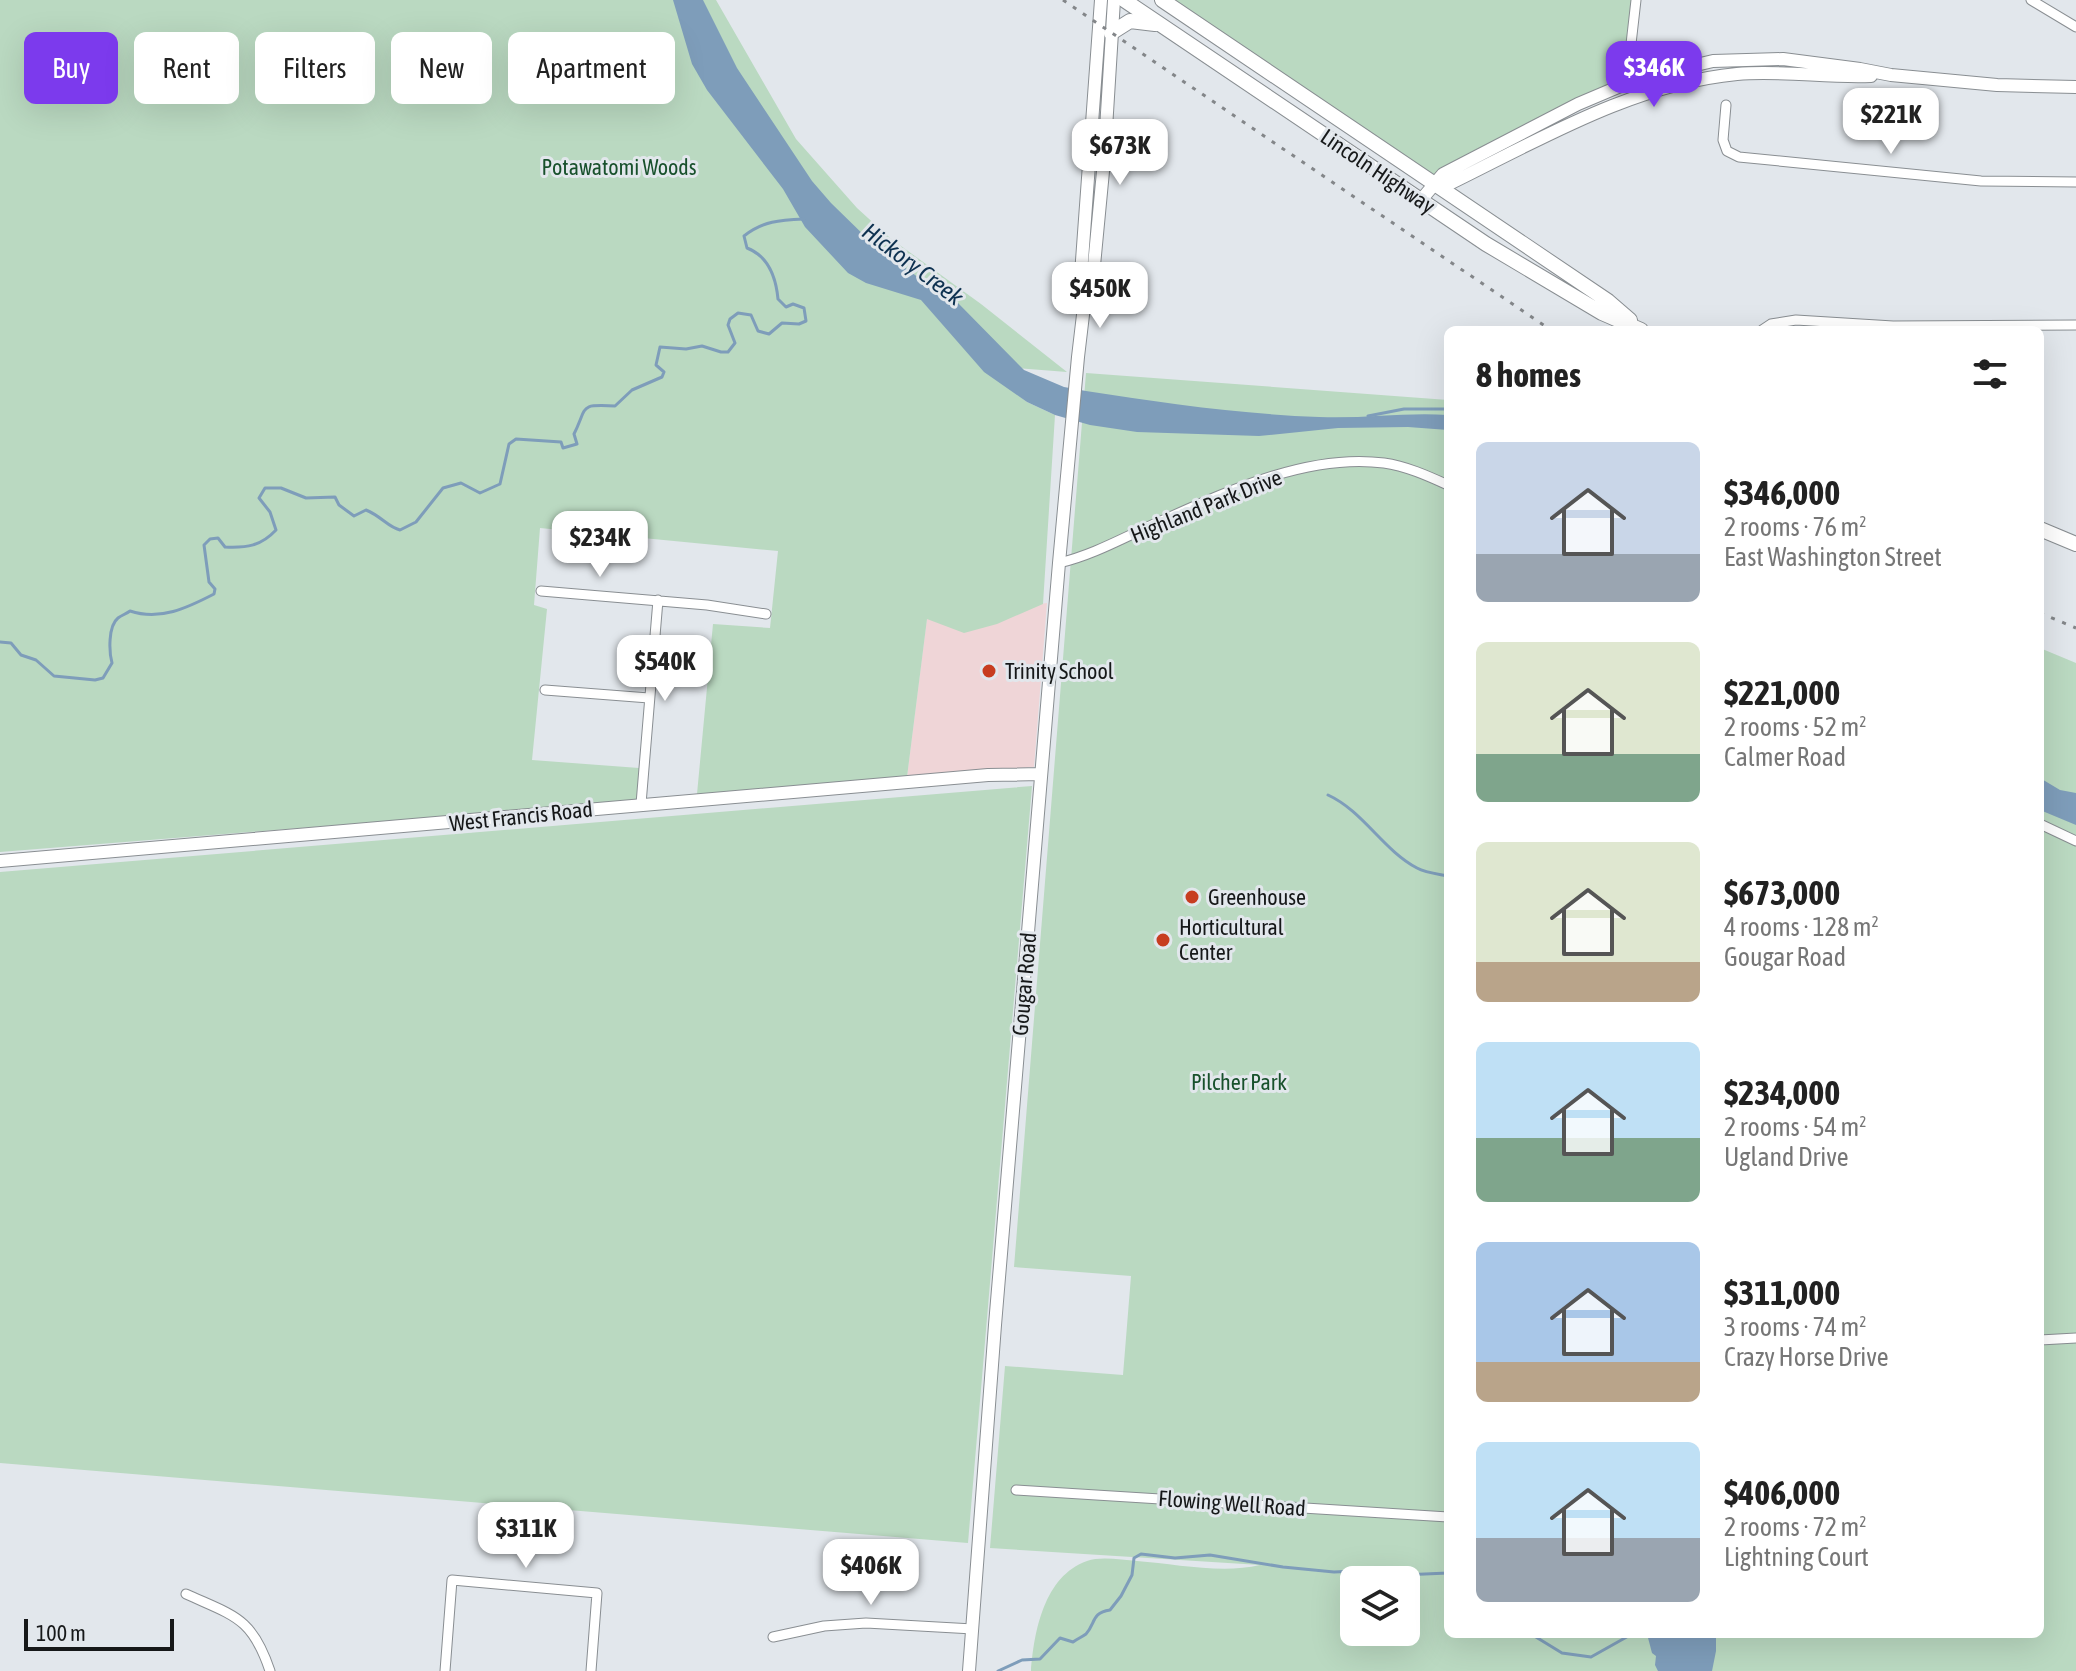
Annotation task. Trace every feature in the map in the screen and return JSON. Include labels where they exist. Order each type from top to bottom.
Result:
[{"type":"main road","name":"Lincoln Highway","points":[[1124,0],[1421,200],[1558,288],[1633,326]]},
{"type":"main road","name":"Lincoln Highway","points":[[1162,0],[1608,301],[1637,326]]},
{"type":"main road","points":[[1111,33],[1130,21],[1163,27]]},
{"type":"main road","points":[[2044,531],[2076,544]]},
{"type":"street","name":"Gougar Road","points":[[1085,298],[1081,274],[1101,0]]},
{"type":"street","name":"Gougar Road","points":[[969,1671],[1059,563],[1078,357],[1085,298],[1093,276],[1114,0]]},
{"type":"street","points":[[1636,0],[1631,44],[1641,94]]},
{"type":"street","points":[[2031,0],[2076,27]]},
{"type":"street","points":[[1421,200],[1443,174],[1578,104],[1637,79],[1701,63],[1759,58],[1806,61],[1891,75],[1997,85],[2076,87]]},
{"type":"street","points":[[1435,184],[1449,184],[1641,94],[1695,80],[1782,72],[1859,77],[1891,75]]},
{"type":"street","points":[[1726,105],[1723,140],[1727,151],[1739,157],[1981,181],[2076,182]]},
{"type":"street","points":[[1768,326],[1796,320],[1893,326],[2076,325]]},
{"type":"street","name":"Highland Park Drive","points":[[1059,563],[1087,556],[1160,521],[1243,487],[1301,469],[1349,461],[1386,463],[1444,483]]},
{"type":"street","points":[[541,591],[658,600],[766,614]]},
{"type":"street","points":[[641,804],[658,600]]},
{"type":"street","points":[[545,690],[649,698]]},
{"type":"street","name":"West Francis Road","points":[[0,861],[641,804],[1041,774]]},
{"type":"street","points":[[2044,826],[2076,841]]},
{"type":"street","points":[[2044,1340],[2076,1338]]},
{"type":"street","name":"Flowing Well Road","points":[[1016,1490],[1444,1517]]},
{"type":"street","points":[[445,1671],[452,1580],[597,1593],[591,1671]]},
{"type":"street","points":[[186,1594],[248,1625],[262,1646],[270,1671]]},
{"type":"street","points":[[773,1637],[824,1626],[866,1623],[973,1629]]},
{"type":"shaded area","points":[[1047,603],[1034,767],[907,777],[927,618]]},
{"type":"green space","name":"Potawatomi Woods","points":[[0,0],[716,0],[796,139],[857,208],[890,238],[1067,372],[979,365],[1027,402],[1055,415],[1043,604],[997,624],[964,633],[927,619],[907,777],[697,794],[713,624],[770,628],[778,551],[540,528],[534,605],[547,609],[532,760],[639,768],[637,801],[0,852]]},
{"type":"green space","points":[[1169,0],[1632,0],[1626,47],[1630,75],[1435,178]]},
{"type":"green space","name":"Pilcher Park","points":[[1086,373],[1444,400],[1444,1638],[2044,1638],[2044,650],[2076,663],[2076,1671],[1031,1671],[1039,1623],[1051,1592],[1072,1568],[1087,1561],[1112,1559],[1215,1568],[1260,1565],[990,1548],[1005,1366],[1123,1375],[1131,1276],[1014,1267]]},
{"type":"green space","points":[[1032,786],[968,1543],[0,1463],[0,872]]},
{"type":"water","points":[[673,0],[703,0],[737,68],[812,181],[831,203],[872,243],[958,303],[1024,370],[1064,387],[1231,411],[1335,417],[1444,415],[1444,430],[1338,428],[1259,436],[1137,432],[1090,425],[1055,415],[1027,402],[984,372],[921,300],[866,283],[848,273],[805,227],[783,189],[707,90],[692,64]]},
{"type":"water","points":[[2044,780],[2060,790],[2076,793],[2076,825],[2044,812]]},
{"type":"water","points":[[1648,1638],[1716,1638],[1712,1671],[1658,1671],[1656,1656],[1652,1653]]},
{"type":"waterway","points":[[0,642],[11,643],[21,655],[36,660],[54,676],[103,678],[112,663],[111,633],[118,618],[130,611],[152,615],[173,612],[214,594],[215,589],[209,582],[204,545],[210,539],[218,538],[225,547],[247,546],[265,540],[276,530],[270,512],[259,498],[265,488],[281,488],[306,498],[335,497],[339,505],[354,516],[366,510],[400,530],[416,522],[443,488],[461,483],[480,493],[500,484],[509,444],[516,439],[561,442],[563,448],[577,444],[574,434],[586,409],[615,406],[632,390],[662,377],[664,372],[656,365],[660,347],[686,349],[702,346],[728,352],[735,343],[728,325],[738,313],[751,315],[758,331],[769,334],[782,323],[799,324],[806,321],[804,308],[793,304],[786,307],[778,299],[770,269],[760,256],[747,248],[744,236],[772,222],[804,219]]},
{"type":"waterway","name":"Hickory Creek","points":[[1368,416],[1404,409],[1444,409]]},
{"type":"waterway","points":[[1328,795],[1352,811],[1405,860],[1424,871],[1444,875]]},
{"type":"waterway","points":[[998,1671],[1022,1660],[1040,1659],[1060,1638],[1073,1642],[1086,1634],[1097,1616],[1110,1610],[1121,1596],[1132,1575],[1134,1558],[1141,1554],[1175,1558],[1210,1555],[1334,1572],[1379,1570],[1402,1575],[1444,1573]]},
{"type":"waterway","points":[[1538,1638],[1562,1653],[1591,1657],[1625,1638]]},
{"type":"railway","points":[[1063,0],[1545,326]]},
{"type":"railway","points":[[2044,615],[2076,628]]},
{"type":"place","name":"Trinity School","points":[[989,671]]},
{"type":"place","name":"Greenhouse","points":[[1192,897]]},
{"type":"place","name":"Horticultural Center","points":[[1163,940]]}]
